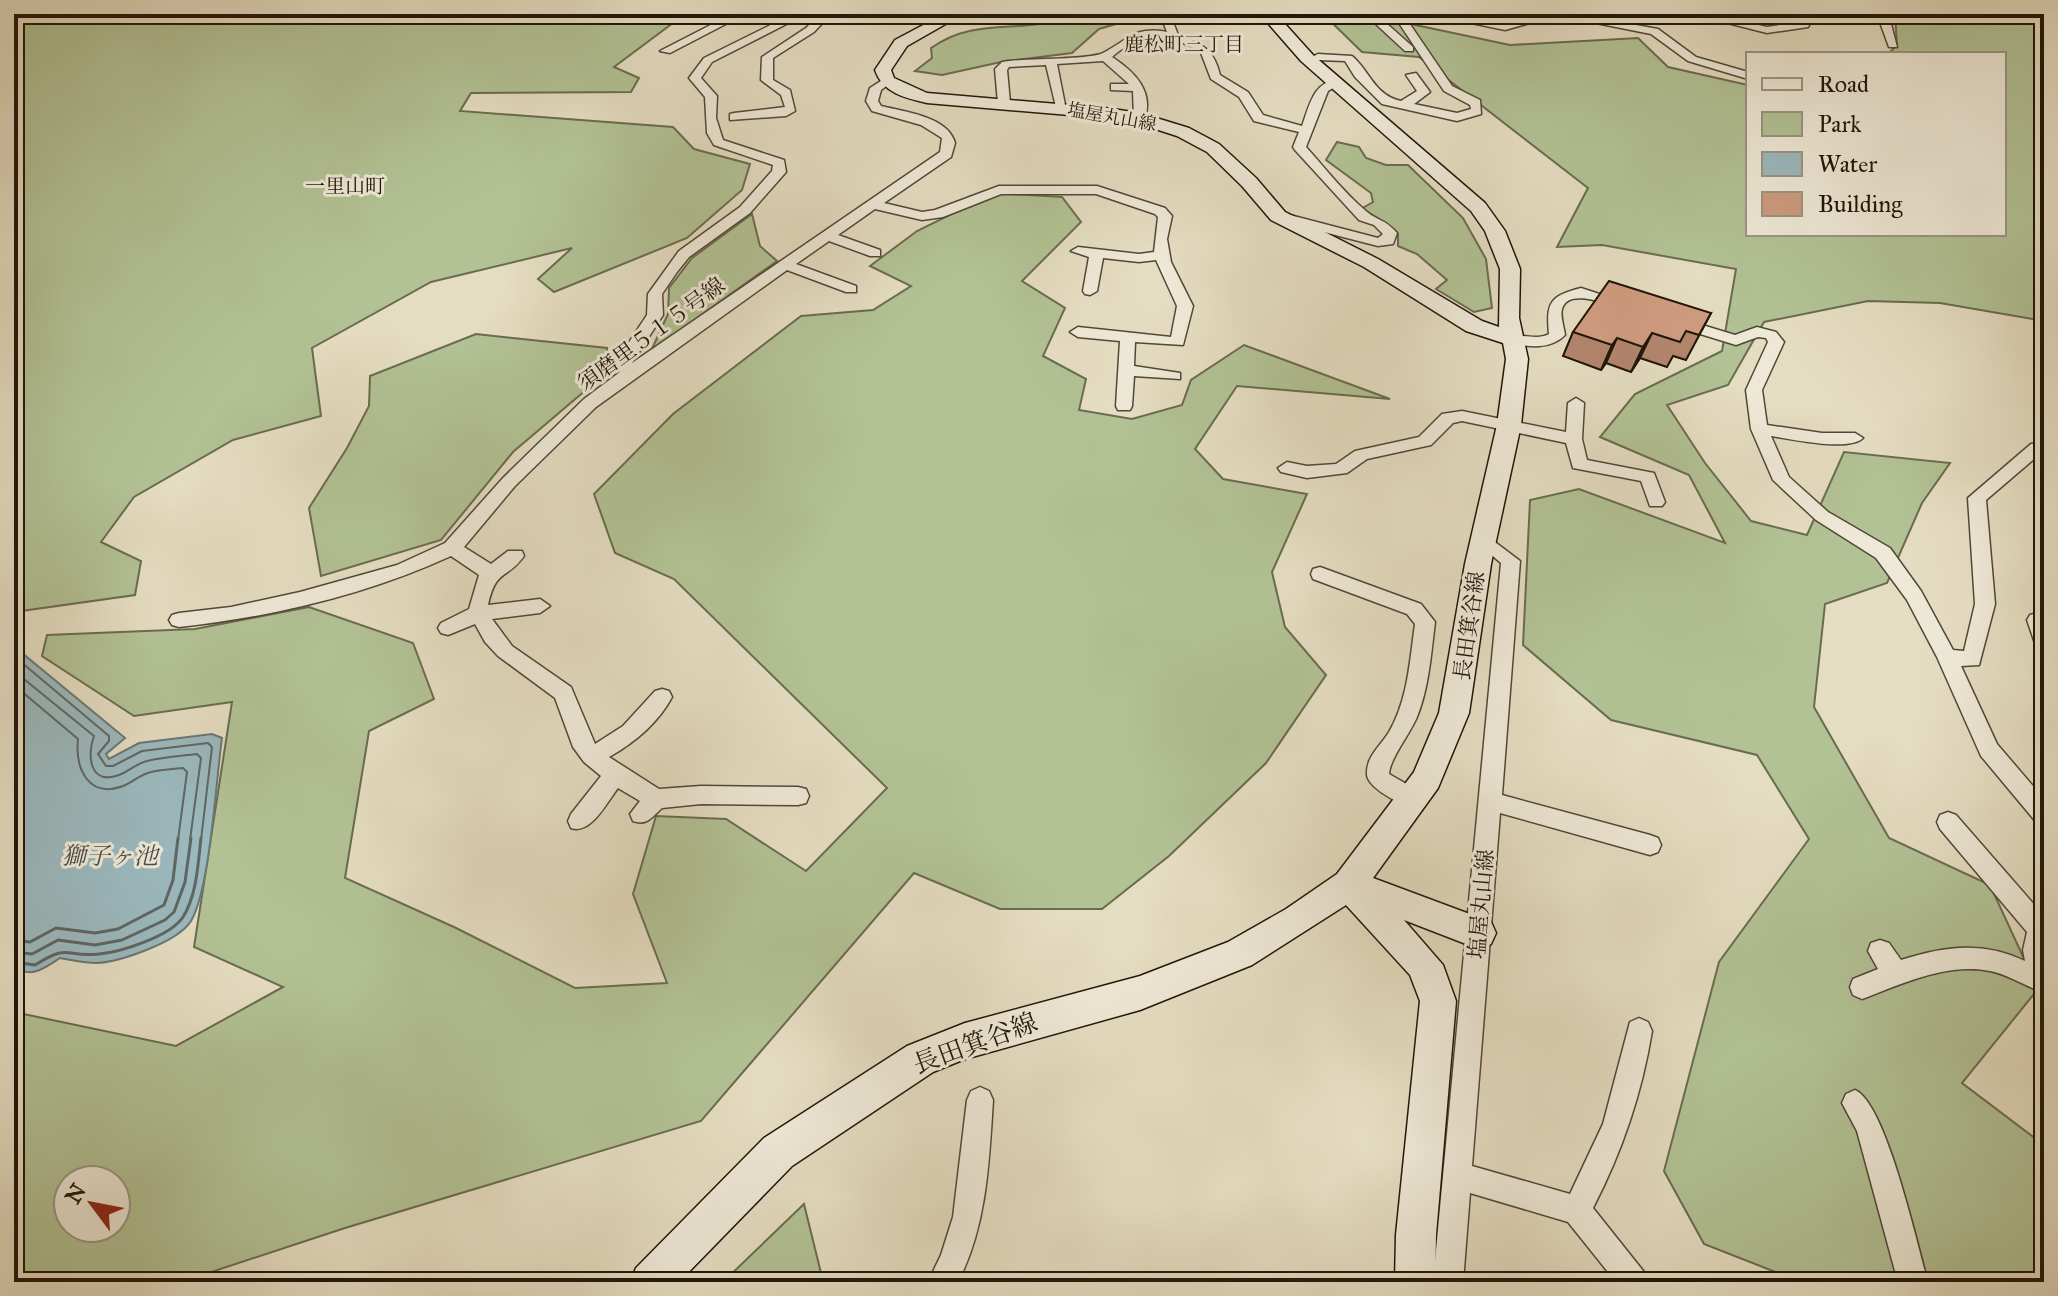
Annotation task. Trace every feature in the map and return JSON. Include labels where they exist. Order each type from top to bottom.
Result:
[{"type":"street","points":[[666,51],[740,14]]},
{"type":"street","points":[[629,373],[624,362],[655,315],[655,294],[671,270],[684,254],[745,210],[779,172],[779,163],[769,158],[726,148],[717,142],[708,123],[711,96],[695,78],[708,60],[801,14]]},
{"type":"street","points":[[734,117],[786,112],[791,108],[786,93],[768,84],[765,78],[768,57],[810,30],[826,14]]},
{"type":"street","points":[[887,81],[883,70],[901,43],[955,14]]},
{"type":"street","points":[[1165,14],[1173,34]]},
{"type":"street","name":"長田箕谷線","points":[[650,1282],[778,1152],[910,1065],[965,1041],[1140,993],[1198,972],[1273,935],[1349,884],[1414,800],[1437,758],[1454,713],[1483,540],[1509,425],[1517,359],[1508,318],[1510,269],[1501,242],[1488,220],[1458,187],[1293,46],[1268,14]]},
{"type":"street","name":"長田箕谷線","points":[[1279,14],[1318,57],[1473,184],[1509,223],[1524,266],[1523,321],[1515,340]]},
{"type":"street","points":[[1370,14],[1410,50],[1421,49]]},
{"type":"street","points":[[1318,57],[1348,58],[1359,75],[1386,101],[1442,115],[1477,111],[1476,103],[1448,88],[1398,14]]},
{"type":"street","points":[[1433,14],[1505,27],[1557,14]]},
{"type":"street","points":[[1580,14],[1590,19],[1654,31],[1692,59],[1746,75]]},
{"type":"street","points":[[1606,14],[1640,14]]},
{"type":"street","points":[[1697,14],[1719,16],[1767,30],[1804,25],[1810,14]]},
{"type":"street","points":[[1878,14],[1886,24],[1893,45]]},
{"type":"street","points":[[701,17],[698,24],[702,32]]},
{"type":"street","points":[[1105,57],[1120,41],[1128,38],[1173,34],[1204,49],[1210,57],[1215,77],[1244,95],[1258,118],[1304,130]]},
{"type":"street","points":[[1674,47],[1668,53],[1690,66],[1682,69]]},
{"type":"street","points":[[1004,103],[1001,69],[1006,64],[1105,57],[1125,70],[1139,88],[1143,109],[1140,118]]},
{"type":"street","points":[[1051,61],[1062,107]]},
{"type":"street","points":[[1403,105],[1424,92],[1412,75]]},
{"type":"street","name":"須磨里５１５号線","points":[[179,620],[231,614],[300,599],[403,570],[452,548],[509,482],[590,403],[946,154],[950,143],[947,134],[935,126],[876,108],[872,101],[876,88],[887,81]]},
{"type":"street","name":"塩屋丸山線","points":[[887,81],[910,94],[927,98],[1062,107],[1140,118],[1183,132],[1213,148],[1249,182],[1278,216],[1371,263],[1474,326],[1515,340]]},
{"type":"street","points":[[1278,216],[1378,242],[1388,241],[1390,233],[1379,222],[1364,217],[1299,147],[1323,89],[1334,83]]},
{"type":"street","points":[[1115,87],[1139,88]]},
{"type":"street","points":[[874,204],[922,216],[938,214],[999,190],[1097,190],[1165,216],[1157,238],[1171,285],[1185,306],[1178,342],[1078,332]]},
{"type":"street","points":[[828,236],[875,253]]},
{"type":"street","points":[[1078,251],[1139,258],[1162,255]]},
{"type":"street","points":[[1090,291],[1097,252]]},
{"type":"street","points":[[786,265],[851,289]]},
{"type":"street","points":[[1515,340],[1543,343],[1552,340],[1557,335],[1554,310],[1560,300],[1581,292],[1723,338],[1736,340],[1757,332],[1771,335],[1776,342],[1754,390],[1759,429],[1782,480],[1822,516],[1883,553],[1914,596],[1947,657],[1989,750],[2044,815]]},
{"type":"street","points":[[1124,406],[1128,336]]},
{"type":"street","points":[[1126,370],[1174,376]]},
{"type":"street","points":[[1576,403],[1574,439],[1579,464],[1648,477],[1656,502]]},
{"type":"street","points":[[1287,468],[1307,472],[1341,469],[1349,458],[1419,443],[1434,435],[1448,418],[1462,416],[1574,439]]},
{"type":"street","points":[[1759,429],[1822,438],[1855,438]]},
{"type":"street","points":[[1947,657],[1972,659],[1985,604],[1977,498],[2037,448],[2044,449]]},
{"type":"street","name":"塩屋丸山線","points":[[1448,1282],[1511,561],[1483,540]]},
{"type":"street","points":[[452,548],[485,569],[488,575]]},
{"type":"street","points":[[515,556],[488,575],[478,603],[479,613],[492,637],[505,651],[564,693],[581,741],[592,756],[648,806],[701,795],[798,796]]},
{"type":"street","points":[[1320,574],[1414,609],[1425,622],[1407,716],[1393,748],[1379,761],[1378,778],[1414,800]]},
{"type":"street","points":[[448,628],[479,613],[540,606]]},
{"type":"street","points":[[2037,620],[2044,644]]},
{"type":"street","points":[[592,756],[622,741],[649,715],[662,697]]},
{"type":"street","points":[[579,821],[615,775]]},
{"type":"street","points":[[1490,801],[1650,845]]},
{"type":"street","points":[[1862,987],[1895,972],[1980,958],[1991,959],[2037,978],[2040,971],[2035,950],[2037,938],[2044,935],[1948,822]]},
{"type":"street","points":[[1349,884],[1479,933]]},
{"type":"street","points":[[1349,884],[1422,964],[1431,977],[1438,1001],[1416,1235],[1415,1282]]},
{"type":"street","points":[[1880,951],[1895,972]]},
{"type":"street","points":[[1577,1210],[1605,1158],[1631,1081],[1639,1031]]},
{"type":"street","points":[[943,1282],[956,1260],[971,1188],[980,1100]]},
{"type":"street","points":[[1855,1103],[1869,1125],[1913,1282]]},
{"type":"street","points":[[1457,1176],[1577,1210],[1634,1282]]},
{"type":"green space","points":[[14,14],[685,14],[614,67],[639,78],[631,92],[471,93],[460,111],[673,127],[694,149],[750,164],[742,190],[687,238],[554,292],[538,279],[572,248],[431,282],[312,348],[321,416],[233,440],[134,497],[101,542],[141,561],[135,595],[14,612]]},
{"type":"green space","points":[[1070,14],[1134,14],[1133,19],[1099,29],[1072,53],[1001,62],[942,75],[915,71],[932,58],[931,48],[949,38],[984,28],[1053,21]]},
{"type":"green space","points":[[1323,14],[1387,14],[1392,20],[1510,45],[1638,38],[1668,67],[1746,85],[1746,236],[2006,236],[2006,52],[1890,52],[1897,45],[1895,14],[2044,14],[2044,321],[1940,303],[1868,301],[1764,322],[1728,385],[1667,405],[1705,463],[1751,521],[1807,535],[1844,452],[1950,463],[1922,503],[1887,583],[1825,604],[1814,707],[1889,838],[1990,885],[2038,989],[1962,1083],[2044,1145],[2044,1282],[1801,1282],[1704,1244],[1664,1171],[1719,962],[1809,839],[1757,755],[1611,720],[1523,645],[1530,500],[1579,489],[1725,543],[1689,475],[1600,437],[1635,394],[1722,351],[1736,269],[1602,245],[1557,247],[1588,188],[1419,57],[1362,52]]},
{"type":"green space","points":[[1337,142],[1359,147],[1366,158],[1386,165],[1408,165],[1463,218],[1486,259],[1492,308],[1474,312],[1436,289],[1447,280],[1417,254],[1398,246],[1398,234],[1361,209],[1373,202],[1371,193],[1326,160]]},
{"type":"green space","points":[[994,193],[1062,197],[1081,222],[1022,281],[1065,308],[1043,356],[1086,379],[1079,410],[1132,419],[1182,405],[1191,380],[1244,345],[1390,399],[1237,386],[1195,449],[1223,479],[1307,494],[1272,572],[1285,627],[1326,675],[1266,763],[1169,856],[1102,909],[1000,909],[914,873],[701,1121],[345,1228],[181,1282],[14,1282],[14,1012],[176,1046],[283,987],[194,947],[232,702],[134,716],[42,656],[47,635],[195,629],[309,607],[413,643],[434,699],[369,731],[345,878],[454,927],[575,988],[667,983],[633,894],[656,816],[726,819],[806,871],[887,788],[674,579],[615,553],[594,494],[673,414],[801,316],[873,310],[911,286],[870,266],[917,231]]},
{"type":"green space","points":[[752,214],[760,246],[777,261],[651,351],[668,314],[669,288],[692,258]]},
{"type":"green space","points":[[476,334],[607,348],[607,372],[513,452],[441,540],[321,576],[309,508],[369,406],[370,376]]},
{"type":"green space","points":[[804,1204],[821,1273],[814,1282],[723,1282]]},
{"type":"water","name":"獅子ヶ池","points":[[14,653],[22,653],[125,738],[106,754],[109,759],[139,743],[212,734],[222,738],[208,860],[198,906],[184,929],[162,943],[106,962],[60,958],[32,972],[14,967]]},
{"type":"building","points":[[1609,281],[1711,313],[1699,335],[1686,331],[1680,342],[1652,333],[1643,347],[1617,338],[1612,345],[1573,332]]},
{"type":"district","name":"鹿松町三丁目","points":[[1184,44]]},
{"type":"district","name":"一里山町","points":[[345,186]]}]
